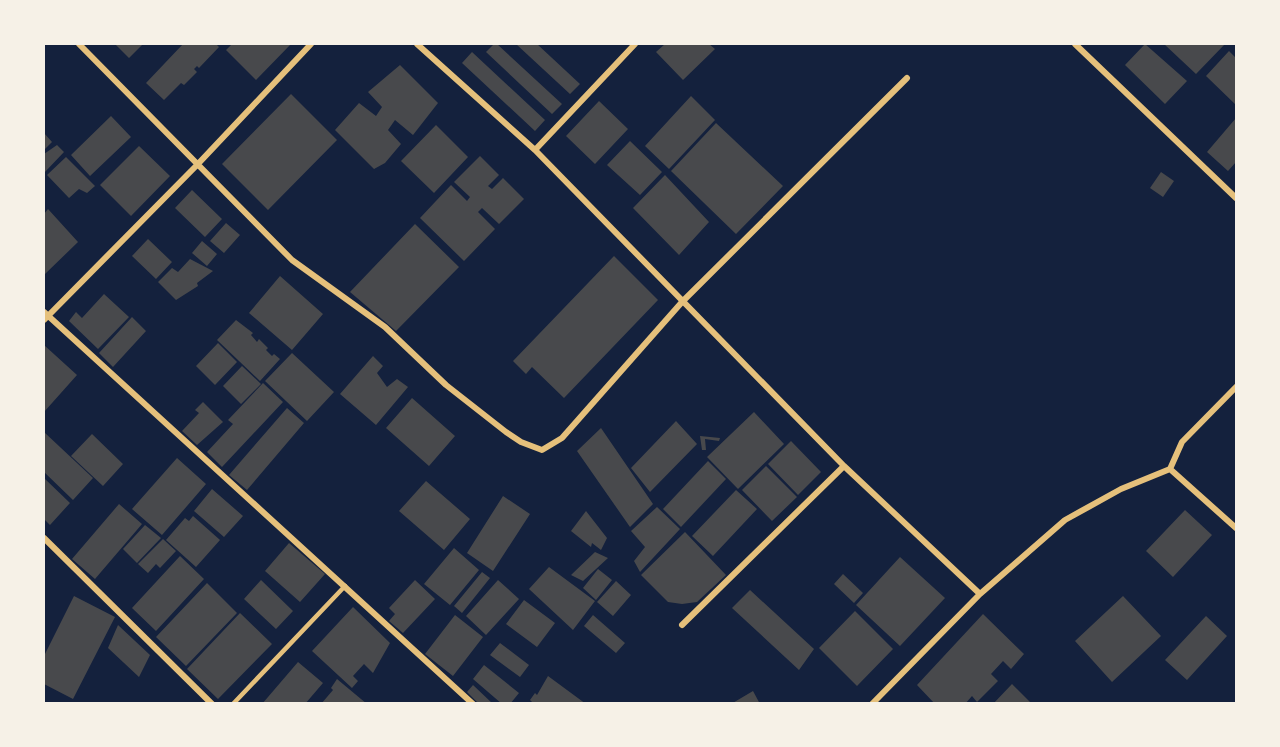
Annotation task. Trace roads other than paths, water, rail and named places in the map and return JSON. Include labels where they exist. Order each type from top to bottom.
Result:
[{"type":"street","points":[[79,44],[292,260],[385,327],[446,385],[506,432],[521,442],[542,450],[562,438],[682,302],[907,78]]},
{"type":"street","points":[[311,44],[197,165],[45,316],[345,585],[473,704]]},
{"type":"street","points":[[417,44],[535,150],[844,466],[980,594]]},
{"type":"street","points":[[535,150],[635,44]]},
{"type":"street","points":[[1076,44],[1236,198]]},
{"type":"street","points":[[872,704],[980,594],[1065,520],[1121,489],[1170,469],[1182,442],[1236,387]]},
{"type":"street","points":[[682,626],[844,466]]},
{"type":"street","points":[[1170,469],[1236,528]]},
{"type":"street","points":[[44,538],[212,704]]},
{"type":"lane","points":[[233,704],[345,585]]}]
